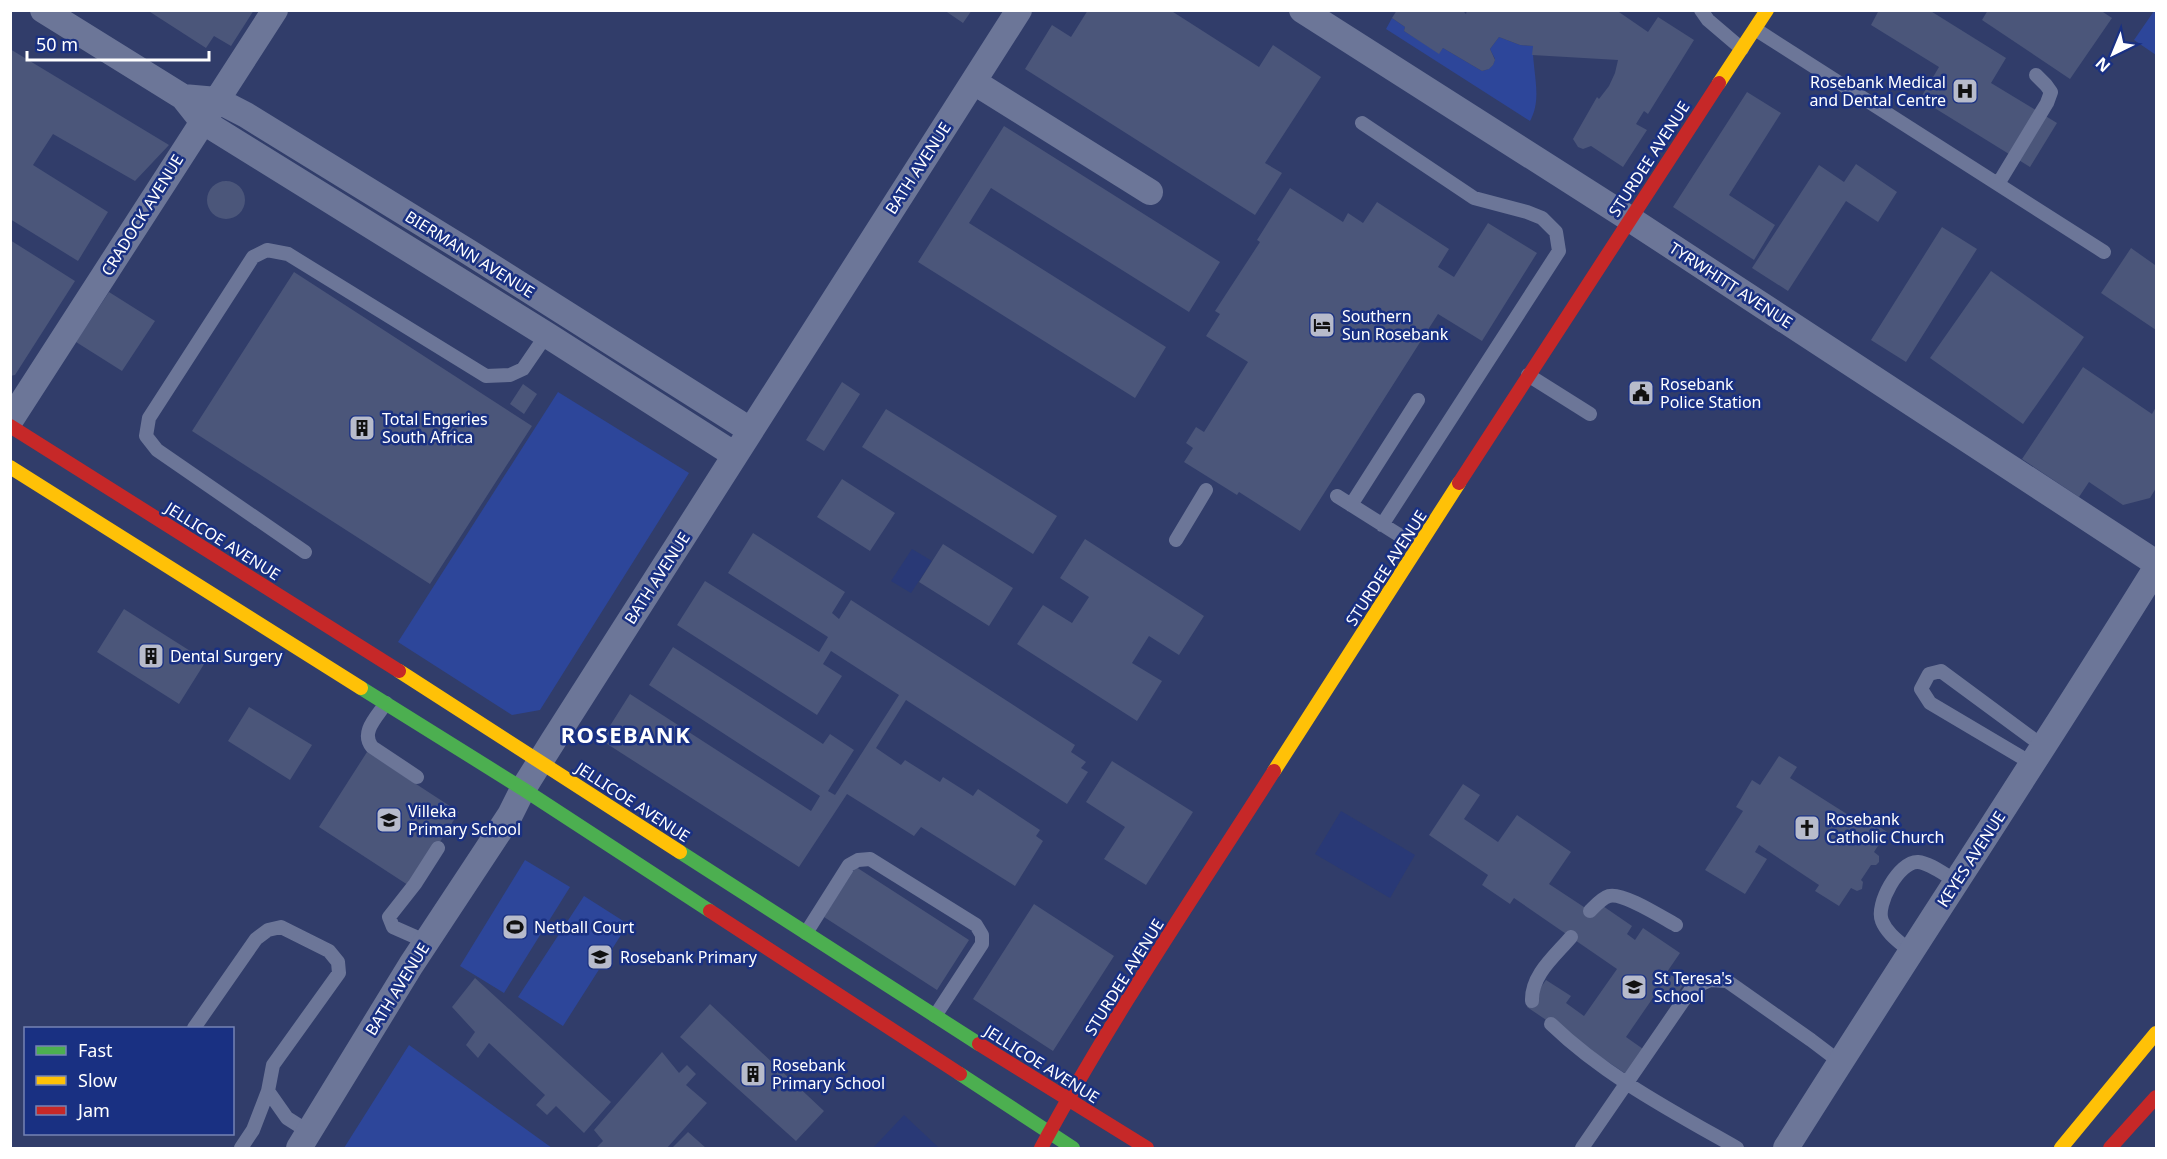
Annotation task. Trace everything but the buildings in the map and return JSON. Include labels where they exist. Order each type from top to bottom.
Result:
[{"type":"main road","name":"STURDEE AVENUE","points":[[1041,1149],[1067,1100],[1127,1001],[1528,375],[1767,10]]},
{"type":"main road","name":"JELLICOE AVENUE","points":[[10,424],[1147,1149]]},
{"type":"main road","points":[[10,467],[523,789],[1073,1149]]},
{"type":"main road","points":[[2061,1149],[2082,1120],[2157,1033]]},
{"type":"main road","points":[[2110,1149],[2157,1097]]},
{"type":"street","name":"BIERMANN AVENUE","points":[[44,10],[183,97],[202,121],[547,334],[735,455]]},
{"type":"street","name":"CRADOCK AVENUE","points":[[10,424],[275,10]]},
{"type":"street","name":"BATH AVENUE","points":[[304,1140],[750,430],[1019,10]]},
{"type":"street","name":"TYRWHITT AVENUE","points":[[1302,10],[1630,219],[2157,563]]},
{"type":"street","points":[[974,82],[1150,192]]},
{"type":"street","name":"BIERMANN AVENUE","points":[[183,97],[217,100],[246,115],[467,251],[750,430]]},
{"type":"street","points":[[452,276],[467,251]]},
{"type":"street","name":"KEYES AVENUE","points":[[1786,1149],[2157,568]]},
{"type":"lane","points":[[1701,10],[1708,20],[1742,49]]},
{"type":"lane","points":[[1755,29],[2104,252]]},
{"type":"lane","points":[[1998,184],[2047,103],[2050,92],[2036,75]]},
{"type":"lane","points":[[1362,123],[1474,198],[1542,218],[1556,232],[1559,251],[1382,525]]},
{"type":"lane","points":[[305,552],[157,450],[146,436],[149,418],[253,257],[267,250],[288,254],[486,376],[510,375],[523,369],[561,311]]},
{"type":"lane","points":[[1528,375],[1590,414]]},
{"type":"lane","points":[[1351,505],[1418,400]]},
{"type":"lane","points":[[1176,540],[1206,490]]},
{"type":"lane","points":[[1337,496],[1418,547]]},
{"type":"lane","points":[[1941,671],[2039,756],[1930,703],[1921,689],[1929,674],[1941,671]]},
{"type":"lane","points":[[386,703],[368,730],[367,740],[372,747],[417,777]]},
{"type":"lane","points":[[427,942],[393,927],[389,917],[409,893],[438,848]]},
{"type":"lane","points":[[806,933],[849,865],[858,860],[870,859],[976,926],[982,935],[982,944],[936,1016]]},
{"type":"lane","points":[[1911,952],[1887,930],[1880,918],[1880,908],[1888,889],[1900,871],[1918,862],[1956,881]]},
{"type":"lane","points":[[1590,911],[1604,898],[1613,895],[1628,900],[1676,925]]},
{"type":"lane","points":[[195,1027],[256,939],[268,930],[281,927],[329,951],[338,962],[339,973],[273,1065],[268,1091],[252,1130],[240,1149]]},
{"type":"lane","points":[[1532,1001],[1532,989],[1541,972],[1570,937]]},
{"type":"lane","points":[[1582,1149],[1692,988],[1710,980],[1727,981],[1840,1062]]},
{"type":"lane","points":[[1551,1023],[1570,1043],[1625,1084],[1737,1149]]},
{"type":"lane","points":[[268,1091],[304,1140]]},
{"type":"shaded area","points":[[2156,11],[2156,55],[2134,40]]},
{"type":"shaded area","points":[[1392,18],[1405,27],[1404,31],[1439,53],[1443,48],[1482,71],[1493,64],[1495,59],[1490,49],[1499,37],[1520,45],[1533,46],[1536,103],[1530,121],[1386,29]]},
{"type":"shaded area","points":[[558,392],[689,473],[540,710],[512,715],[398,642]]},
{"type":"shaded area","points":[[912,549],[932,561],[911,593],[891,581]]},
{"type":"shaded area","points":[[1341,811],[1415,855],[1390,898],[1315,854]]},
{"type":"shaded area","name":"Netball Court","points":[[525,860],[570,887],[504,993],[460,966]]},
{"type":"shaded area","name":"Netball Court","points":[[584,896],[628,924],[563,1026],[518,997]]},
{"type":"shaded area","points":[[409,1045],[552,1148],[344,1148]]},
{"type":"shaded area","points":[[904,1115],[938,1147],[873,1148]]},
{"type":"traffic: fast","points":[[361,688],[523,789],[710,911]]},
{"type":"traffic: fast","points":[[680,852],[979,1044]]},
{"type":"traffic: fast","points":[[960,1074],[1073,1148]]},
{"type":"traffic: slow","points":[[1719,83],[1767,10]]},
{"type":"traffic: slow","points":[[10,467],[361,688]]},
{"type":"traffic: slow","points":[[1274,771],[1459,483]]},
{"type":"traffic: slow","points":[[399,671],[680,852]]},
{"type":"traffic: slow","points":[[2061,1148],[2156,1033]]},
{"type":"traffic: jam","points":[[1459,483],[1719,83]]},
{"type":"traffic: jam","points":[[10,426],[399,671]]},
{"type":"traffic: jam","points":[[1041,1148],[1125,1004],[1274,771]]},
{"type":"traffic: jam","points":[[710,911],[960,1074]]},
{"type":"traffic: jam","points":[[979,1044],[1147,1148]]},
{"type":"traffic: jam","points":[[2110,1148],[2156,1097]]},
{"type":"place","name":"Rosebank Medical and Dental Centre","points":[[1965,91]]},
{"type":"place","name":"Southern Sun Rosebank","points":[[1322,325]]},
{"type":"place","name":"Rosebank Police Station","points":[[1641,393]]},
{"type":"place","name":"Total Engeries South Africa","points":[[362,428]]},
{"type":"place","name":"Dental Surgery","points":[[151,656]]},
{"type":"place","name":"Villeka Primary School","points":[[389,820]]},
{"type":"place","name":"Rosebank Catholic Church","points":[[1807,828]]},
{"type":"place","name":"Netball Court","points":[[515,927]]},
{"type":"place","name":"Rosebank Primary","points":[[600,957]]},
{"type":"place","name":"St Teresa's School","points":[[1634,987]]},
{"type":"place","name":"Rosebank Primary School","points":[[753,1074]]},
{"type":"district","name":"ROSEBANK","points":[[626,734]]}]
